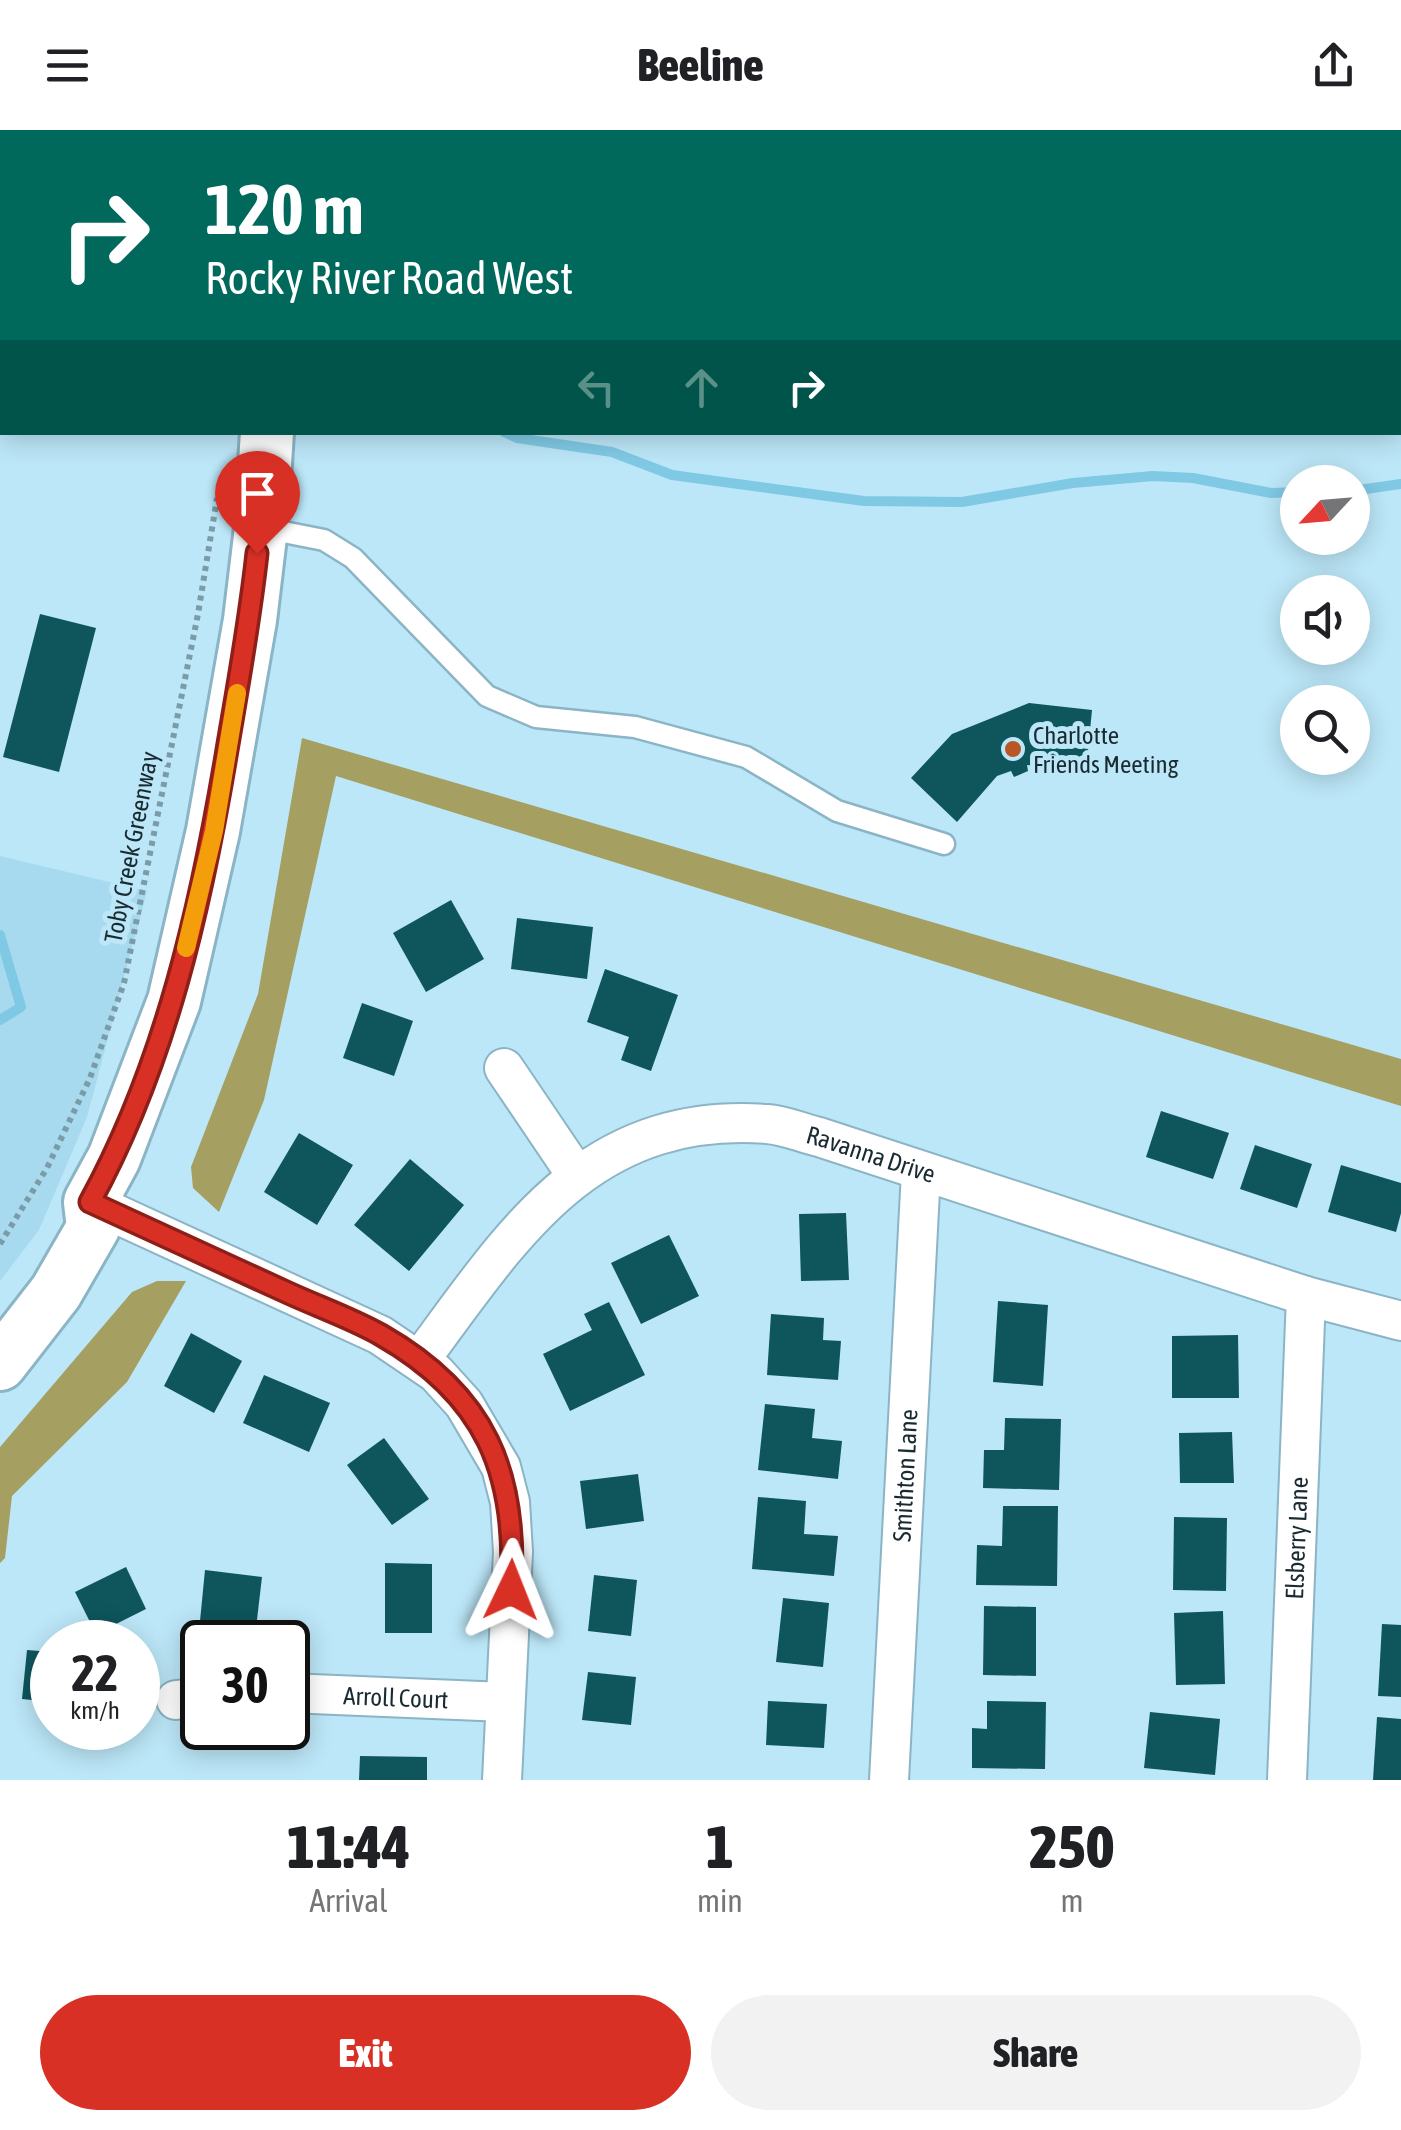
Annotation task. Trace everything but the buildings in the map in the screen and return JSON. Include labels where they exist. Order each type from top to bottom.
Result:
[{"type":"street","points":[[0,1364],[56,1292],[93,1228],[90,1202],[114,1158],[174,1001],[214,831],[250,620],[267,435]]},
{"type":"street","points":[[504,1068],[577,1176]]},
{"type":"street","name":"Ravanna Drive","points":[[420,1360],[529,1218],[577,1176],[613,1154],[673,1132],[712,1125],[770,1124],[1306,1296],[1401,1321]]},
{"type":"street","name":"Smithton Lane","points":[[889,1780],[920,1172]]},
{"type":"street","points":[[0,1311],[66,1210],[90,1202],[380,1334],[420,1360],[464,1404],[483,1432],[501,1467],[510,1502],[513,1552],[502,1780]]},
{"type":"street","name":"Elsberry Lane","points":[[1287,1780],[1306,1296]]},
{"type":"street","name":"Arroll Court","points":[[310,1693],[505,1702]]},
{"type":"lane","points":[[261,528],[324,540],[353,558],[487,696],[536,717],[634,727],[746,757],[837,811],[944,844]]},
{"type":"path","name":"Toby Creek Greenway","points":[[0,1244],[47,1168],[90,1078],[124,983],[198,614],[220,479]]},
{"type":"shaded area","points":[[302,738],[1401,1059],[1401,1106],[336,776],[264,1100],[219,1212],[193,1188],[191,1167],[258,994]]},
{"type":"shaded area","points":[[0,856],[147,891],[87,1117],[39,1230],[0,1281]]},
{"type":"shaded area","points":[[157,1281],[186,1281],[127,1382],[12,1496],[5,1558],[0,1563],[0,1447],[132,1292]]},
{"type":"waterway","points":[[510,435],[612,452],[672,475],[864,501],[962,502],[1073,483],[1153,476],[1193,478],[1280,493]]},
{"type":"waterway","points":[[1370,488],[1401,484]]},
{"type":"waterway","points":[[0,935],[21,1007],[0,1020]]},
{"type":"slow traffic","points":[[186,948],[214,831],[237,693]]},
{"type":"place","name":"Charlotte Friends Meeting","points":[[1013,749]]},
{"type":"route","points":[[257,553],[250,620],[214,831],[174,1001],[114,1158],[90,1202],[380,1334],[436,1373],[464,1404],[501,1467],[510,1502],[511,1590]]}]
